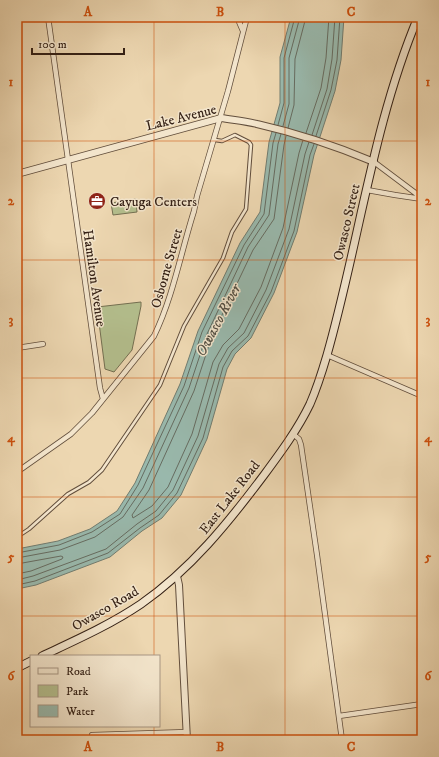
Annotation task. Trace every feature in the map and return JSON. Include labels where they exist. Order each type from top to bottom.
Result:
[{"type":"main road","name":"Owasco Street","points":[[294,432],[316,391],[327,355],[394,82],[406,46],[418,17]]},
{"type":"main road","name":"East Lake Road","points":[[177,576],[217,535],[294,432]]},
{"type":"main road","name":"Owasco Road","points":[[44,655],[119,618],[141,604],[177,576]]},
{"type":"main road","points":[[17,668],[30,662]]},
{"type":"street","name":"Hamilton Avenue","points":[[48,17],[67,160],[99,381],[103,399]]},
{"type":"street","points":[[237,17],[243,31]]},
{"type":"street","name":"Osborne Street","points":[[17,472],[71,434],[103,399],[151,341],[161,322],[215,140],[247,17]]},
{"type":"street","name":"Lake Avenue","points":[[17,174],[221,118],[256,124],[301,135],[335,146],[374,162]]},
{"type":"street","points":[[374,162],[422,199]]},
{"type":"street","points":[[367,190],[395,196],[422,199]]},
{"type":"street","points":[[17,348],[43,344]]},
{"type":"street","points":[[327,355],[422,396]]},
{"type":"street","points":[[294,432],[301,445],[342,740]]},
{"type":"street","points":[[177,576],[179,585],[187,740]]},
{"type":"street","points":[[339,716],[422,704]]},
{"type":"street","points":[[92,735],[187,732]]},
{"type":"lane","points":[[17,537],[29,529],[68,494],[89,482],[102,470],[160,385],[184,326],[223,258],[232,232],[246,209],[251,145],[245,139],[235,135],[222,141],[215,140]]},
{"type":"green space","points":[[136,199],[137,212],[113,215],[111,203]]},
{"type":"green space","points":[[141,302],[132,350],[114,372],[105,369],[97,307]]},
{"type":"water","name":"Owasco River","points":[[291,17],[344,17],[341,60],[335,91],[314,155],[297,232],[274,293],[251,338],[235,354],[227,369],[207,439],[181,495],[162,518],[142,531],[110,557],[36,585],[17,589],[17,549],[58,541],[90,529],[117,511],[135,483],[180,384],[198,331],[240,243],[260,212],[269,142],[280,103],[280,57]]},
{"type":"place","name":"Cayuga Centers","points":[[97,201]]}]
